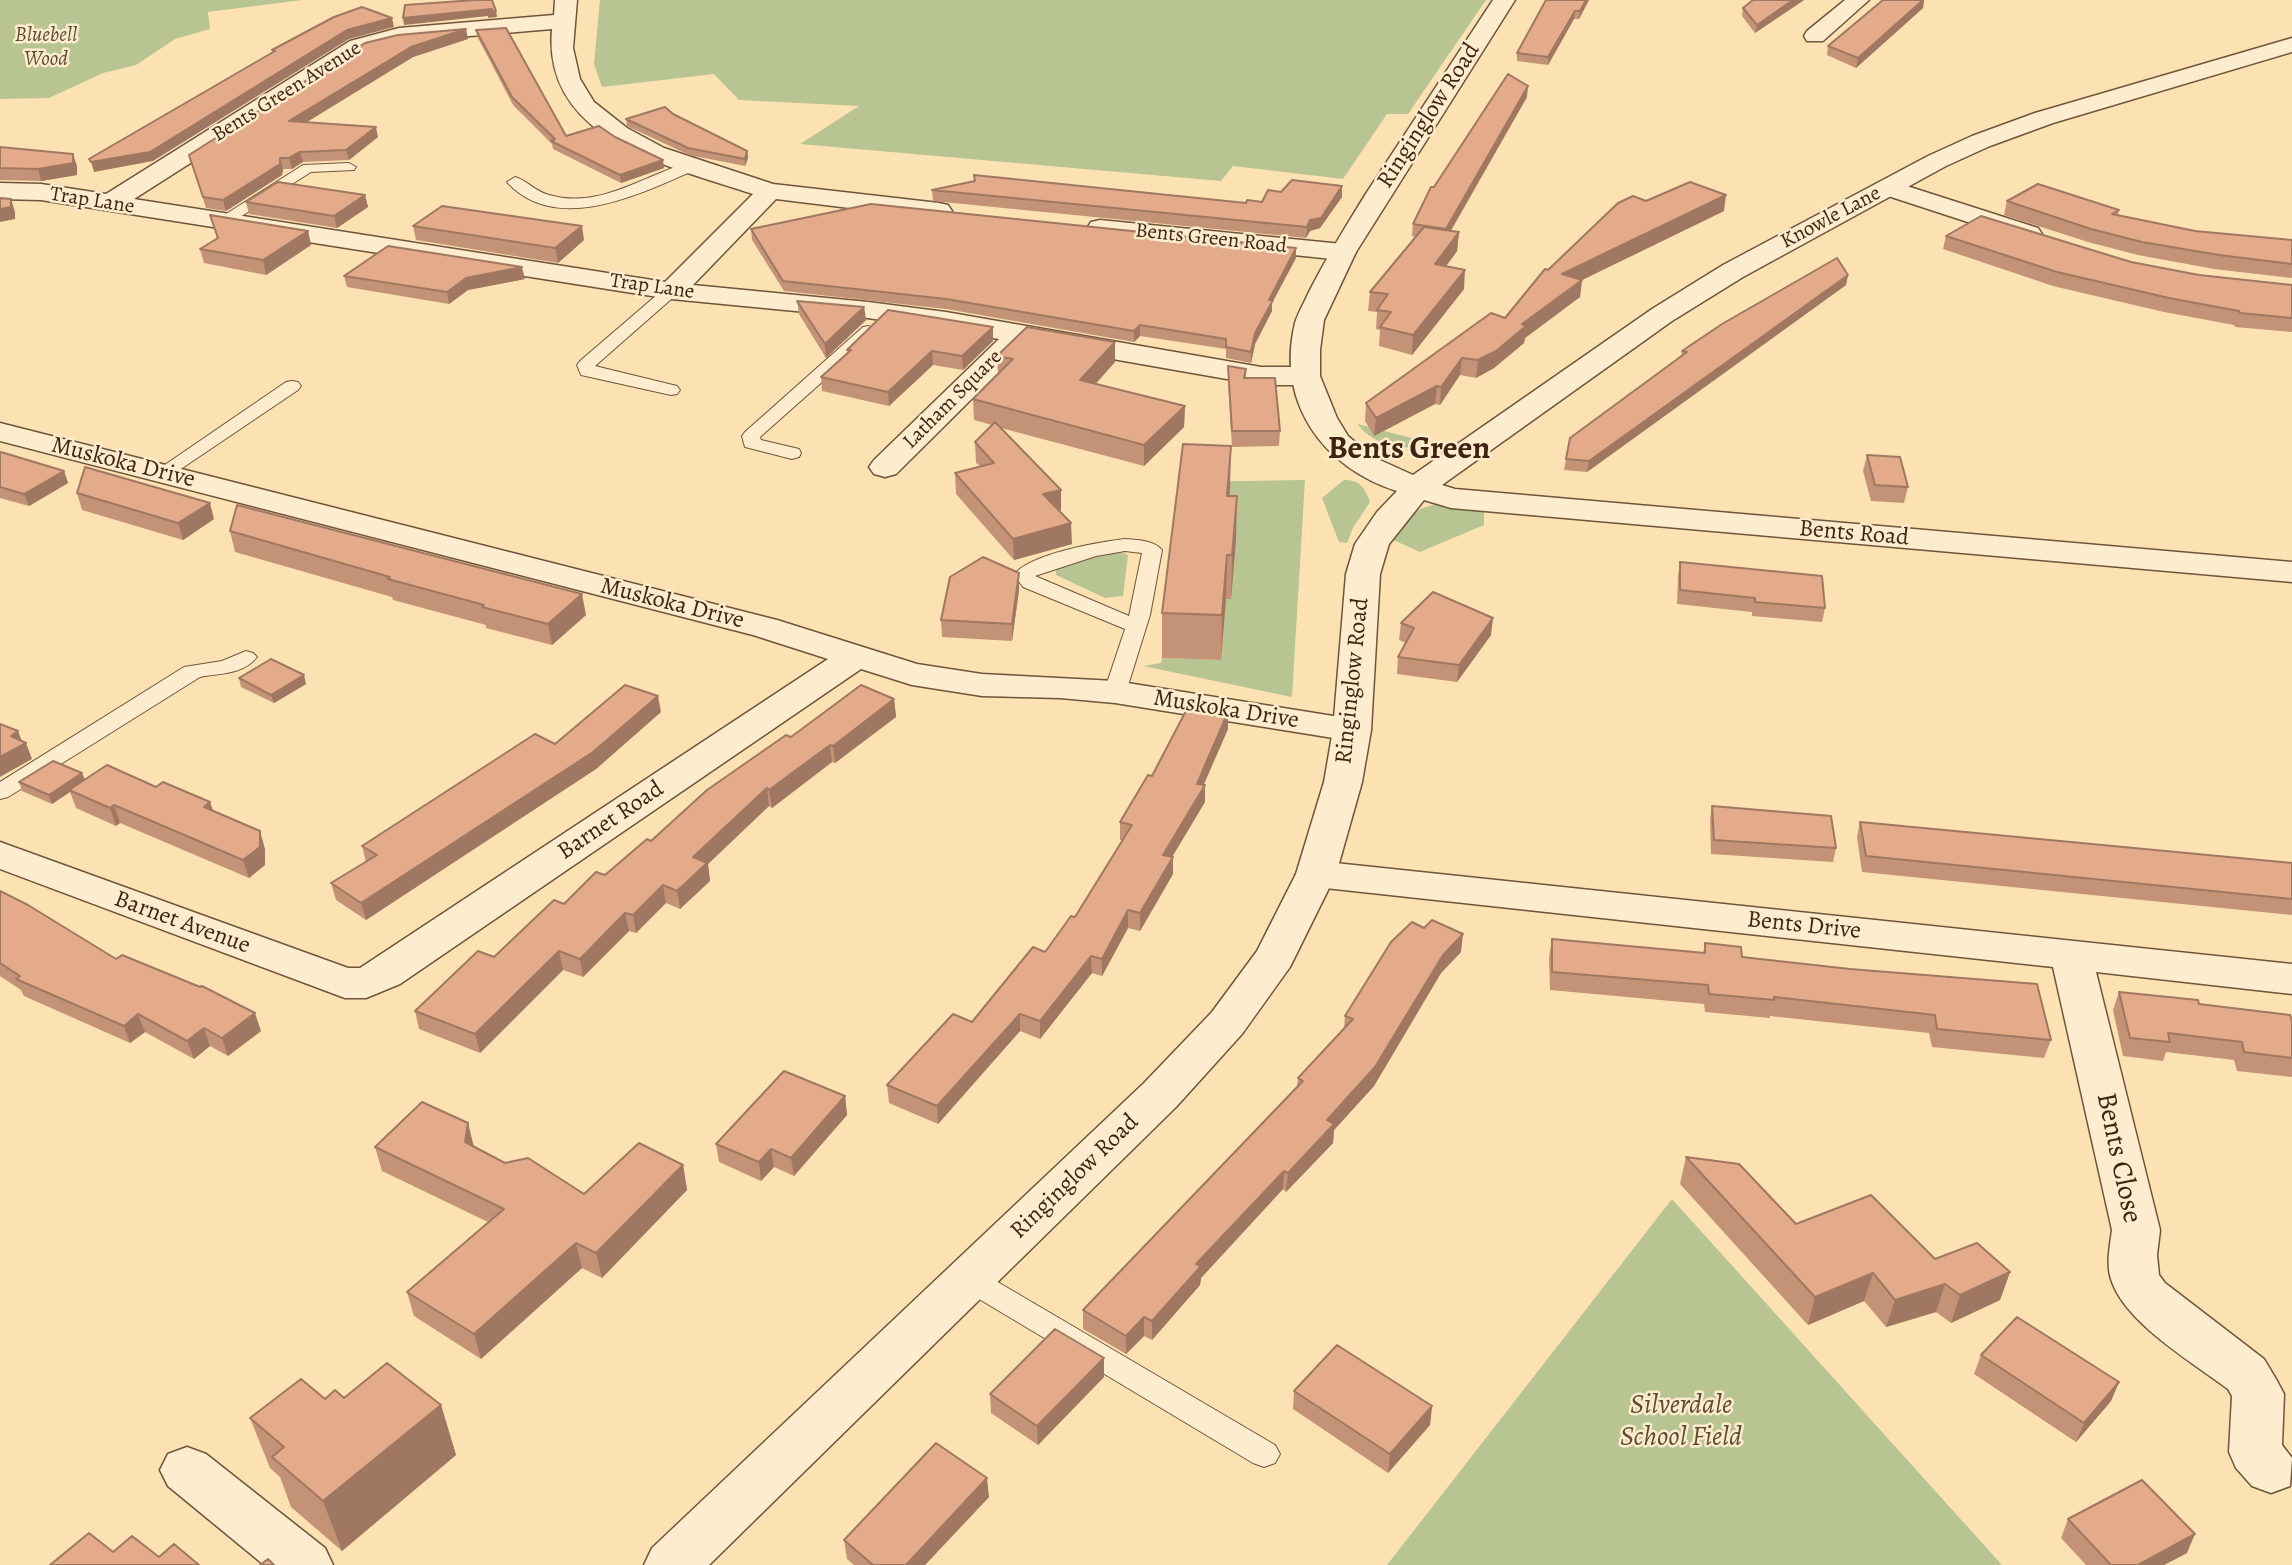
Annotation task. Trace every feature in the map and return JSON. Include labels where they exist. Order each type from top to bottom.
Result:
[{"type":"street","name":"Ringinglow Road","points":[[672,1565],[1160,1095],[1227,1023],[1275,957],[1316,874],[1343,782],[1352,730],[1363,574],[1372,544],[1389,519],[1418,487],[1386,477],[1360,463],[1335,441],[1322,418],[1306,376],[1305,351],[1310,320],[1342,252],[1504,0]]},
{"type":"street","points":[[1815,36],[1858,0]]},
{"type":"street","points":[[565,10],[562,48],[568,79],[585,107],[618,133],[655,153],[771,191],[967,214]]},
{"type":"street","name":"Bents Green Avenue","points":[[110,204],[358,46],[399,35],[565,10]]},
{"type":"street","name":"Knowle Lane","points":[[1418,487],[1662,315],[1733,271],[1888,188],[1981,141],[2044,118],[2292,45]]},
{"type":"street","points":[[1888,188],[2055,243]]},
{"type":"street","name":"Trap Lane","points":[[0,191],[41,192],[671,291],[887,313],[1021,333],[1261,376],[1306,376]]},
{"type":"street","points":[[671,291],[771,191]]},
{"type":"street","name":"Bents Green Road","points":[[1078,225],[1342,252]]},
{"type":"street","name":"Latham Square","points":[[885,467],[1021,333]]},
{"type":"street","name":"Muskoka Drive","points":[[0,432],[765,627],[912,674],[982,685],[1060,687],[1115,692],[1352,730]]},
{"type":"street","name":"Bents Road","points":[[1418,487],[1451,498],[1492,502],[2292,572]]},
{"type":"street","name":"Barnet Road","points":[[366,983],[385,974],[855,657]]},
{"type":"street","name":"Barnet Avenue","points":[[0,855],[345,983],[366,983]]},
{"type":"street","name":"Bents Drive","points":[[1316,874],[2292,979]]},
{"type":"street","name":"Bents Close","points":[[2071,955],[2136,1230],[2133,1255],[2135,1278],[2147,1297],[2246,1374],[2258,1394],[2255,1452],[2271,1470]]},
{"type":"street","points":[[187,1470],[305,1565]]},
{"type":"lane","points":[[516,182],[542,199],[585,203],[602,201],[692,166]]},
{"type":"lane","points":[[223,221],[308,168],[349,167]]},
{"type":"lane","points":[[671,291],[586,366],[587,371],[671,390]]},
{"type":"lane","points":[[792,453],[752,443],[751,436],[845,354],[887,313]]},
{"type":"lane","points":[[162,473],[292,386]]},
{"type":"lane","points":[[1115,692],[1136,626],[1152,550],[1140,544],[1109,548],[1031,569],[1024,575],[1030,583],[1136,626]]},
{"type":"lane","points":[[0,792],[192,671],[205,668],[216,671],[229,669],[246,657]]},
{"type":"lane","points":[[969,1279],[1264,1454]]},
{"type":"green space","name":"Bluebell Wood","points":[[0,0],[302,0],[208,12],[210,29],[175,39],[136,65],[103,73],[49,98],[0,99]]},
{"type":"green space","points":[[600,0],[1486,0],[1408,114],[1387,114],[1343,179],[1233,166],[1221,181],[800,144],[859,106],[739,100],[714,74],[602,87],[594,64]]},
{"type":"green space","points":[[1358,424],[1419,440],[1417,446],[1393,446],[1368,435]]},
{"type":"green space","points":[[1305,480],[1292,697],[1143,666],[1161,663],[1162,658],[1221,660],[1226,599],[1184,482]]},
{"type":"green space","points":[[1344,480],[1354,481],[1361,486],[1370,502],[1353,528],[1347,543],[1339,542],[1322,498]]},
{"type":"green space","points":[[1455,503],[1484,506],[1484,525],[1420,552],[1391,539],[1411,516],[1424,507]]},
{"type":"green space","points":[[1118,551],[1128,555],[1123,596],[1105,598],[1056,575],[1056,570],[1060,567]]},
{"type":"green space","name":"Silverdale School Field","points":[[1672,1199],[2002,1565],[1387,1565]]},
{"type":"building","points":[[492,0],[496,11],[487,11],[492,9],[403,18],[405,5]]},
{"type":"building","points":[[1546,0],[1586,0],[1580,11],[1575,11],[1548,57],[1517,53]]},
{"type":"building","points":[[1753,0],[1793,0],[1757,25],[1743,8]]},
{"type":"building","points":[[1883,0],[1923,0],[1858,58],[1828,46]]},
{"type":"building","points":[[362,7],[392,18],[347,30],[150,152],[91,162],[89,159],[275,51],[272,50],[334,17]]},
{"type":"building","points":[[506,28],[566,136],[599,126],[615,137],[663,160],[620,175],[551,141],[555,139],[512,97],[476,30]]},
{"type":"building","points":[[466,29],[411,47],[289,121],[376,127],[346,150],[300,152],[289,158],[280,158],[280,164],[223,200],[203,197],[189,155],[365,43],[398,35]]},
{"type":"building","points":[[1508,74],[1528,86],[1446,229],[1413,224],[1431,187],[1434,187]]},
{"type":"building","points":[[665,107],[673,114],[747,151],[745,159],[688,148],[626,119]]},
{"type":"building","points":[[0,147],[73,154],[73,163],[38,169],[0,168]]},
{"type":"building","points":[[974,175],[1246,203],[1247,200],[1262,202],[1268,190],[1281,192],[1292,180],[1342,186],[1321,218],[1310,220],[1307,227],[932,190],[975,181]]},
{"type":"building","points":[[278,182],[365,195],[334,216],[246,202]]},
{"type":"building","points":[[1690,182],[1726,195],[1562,274],[1582,280],[1522,324],[1526,326],[1496,351],[1478,360],[1462,358],[1441,387],[1437,386],[1376,418],[1366,403],[1491,313],[1505,318],[1545,269],[1548,270],[1618,203],[1633,196],[1646,201]]},
{"type":"building","points":[[2038,184],[2119,210],[2112,214],[2195,231],[2292,240],[2292,264],[2142,242],[2091,229],[2007,201]]},
{"type":"building","points":[[0,198],[11,199],[11,207],[0,209]]},
{"type":"building","points":[[871,204],[1296,248],[1269,300],[1273,300],[1255,333],[1251,352],[1226,347],[1226,339],[1140,325],[1134,331],[946,299],[783,281],[751,229]]},
{"type":"building","points":[[442,206],[582,226],[555,248],[413,226]]},
{"type":"building","points":[[210,215],[308,231],[263,260],[200,249],[218,238]]},
{"type":"building","points":[[1981,216],[2131,262],[2199,275],[2292,285],[2292,318],[2240,313],[2057,272],[1946,236]]},
{"type":"building","points":[[1424,227],[1459,232],[1435,264],[1465,270],[1413,335],[1380,327],[1391,312],[1377,310],[1388,294],[1370,292]]},
{"type":"building","points":[[388,246],[522,267],[466,278],[447,292],[344,276]]},
{"type":"building","points":[[1837,258],[1848,275],[1589,461],[1566,459],[1570,438],[1687,352],[1682,351],[1722,324]]},
{"type":"building","points":[[797,301],[864,307],[825,344]]},
{"type":"building","points":[[888,310],[993,327],[962,356],[932,351],[888,392],[821,377],[851,350],[847,350]]},
{"type":"building","points":[[1027,327],[1115,342],[1080,380],[1185,406],[1144,445],[973,399],[1013,359],[997,356]]},
{"type":"building","points":[[1228,366],[1246,369],[1244,378],[1275,378],[1280,431],[1232,431]]},
{"type":"building","points":[[995,422],[1061,490],[1043,494],[1071,523],[1013,539],[955,473],[994,463],[975,442]]},
{"type":"building","points":[[1183,444],[1231,446],[1227,496],[1237,496],[1232,555],[1227,555],[1222,615],[1162,613]]},
{"type":"building","points":[[1,452],[64,471],[24,494],[0,487]]},
{"type":"building","points":[[1867,455],[1900,457],[1908,487],[1875,485]]},
{"type":"building","points":[[85,467],[210,503],[178,523],[77,493]]},
{"type":"building","points":[[237,505],[582,594],[548,624],[482,607],[484,605],[230,531]]},
{"type":"building","points":[[983,557],[1019,573],[1012,624],[941,620],[950,577]]},
{"type":"building","points":[[1680,562],[1822,576],[1825,608],[1755,602],[1755,598],[1680,590]]},
{"type":"building","points":[[1433,592],[1493,618],[1459,665],[1398,657],[1414,628],[1401,623]]},
{"type":"building","points":[[271,659],[304,675],[271,695],[239,678]]},
{"type":"building","points":[[625,685],[658,696],[593,752],[361,903],[331,883],[377,855],[362,846],[535,734],[555,744]]},
{"type":"building","points":[[861,685],[894,699],[833,746],[830,745],[769,790],[767,788],[693,857],[707,863],[677,891],[663,885],[633,915],[625,913],[580,959],[559,951],[475,1034],[415,1011],[478,951],[494,957],[554,900],[564,904],[596,872],[605,875],[647,839],[651,841],[707,790],[786,735],[791,737]]},
{"type":"building","points":[[1189,705],[1228,712],[1197,784],[1205,785],[1163,855],[1173,857],[1140,913],[1128,910],[1102,959],[1091,956],[1040,1021],[1020,1014],[937,1106],[887,1085],[953,1014],[972,1022],[1033,947],[1045,952],[1071,916],[1075,917],[1132,825],[1120,822],[1148,775],[1152,776]]},
{"type":"building","points":[[0,724],[18,731],[11,736],[26,743],[0,757]]},
{"type":"building","points":[[53,761],[82,773],[49,795],[19,782]]},
{"type":"building","points":[[107,765],[156,787],[163,782],[210,802],[204,807],[260,831],[260,847],[243,860],[114,805],[110,808],[69,790]]},
{"type":"building","points":[[1712,806],[1831,816],[1836,848],[1714,840]]},
{"type":"building","points":[[1860,822],[2292,863],[2292,899],[1866,856]]},
{"type":"building","points":[[0,891],[116,959],[122,955],[202,986],[255,1013],[222,1038],[204,1028],[187,1041],[138,1014],[124,1026],[16,979],[20,976],[0,963]]},
{"type":"building","points":[[1432,920],[1463,934],[1443,955],[1375,1067],[1327,1120],[1334,1124],[1288,1173],[1284,1171],[1196,1264],[1201,1266],[1152,1321],[1144,1317],[1126,1336],[1083,1310],[1303,1081],[1298,1078],[1353,1019],[1345,1016],[1391,942],[1412,922],[1424,928]]},
{"type":"building","points":[[1552,939],[1705,953],[1705,943],[1741,947],[1742,957],[1850,969],[2037,984],[2051,1040],[1937,1029],[1935,1015],[1774,997],[1774,1000],[1709,994],[1708,985],[1552,972]]},
{"type":"building","points":[[2119,992],[2198,1000],[2199,1004],[2290,1015],[2292,1058],[2244,1052],[2242,1042],[2168,1033],[2170,1042],[2130,1038]]},
{"type":"building","points":[[784,1071],[845,1096],[791,1158],[771,1149],[759,1162],[716,1144]]},
{"type":"building","points":[[422,1102],[468,1123],[465,1142],[505,1163],[528,1158],[584,1194],[639,1143],[683,1165],[596,1253],[576,1243],[474,1334],[407,1292],[504,1209],[375,1147]]},
{"type":"building","points":[[1686,1157],[1739,1164],[1796,1224],[1871,1195],[1935,1259],[1977,1243],[2010,1272],[1960,1295],[1945,1284],[1895,1300],[1873,1273],[1815,1297]]},
{"type":"building","points":[[2017,1317],[2119,1382],[2084,1423],[1981,1355]]},
{"type":"building","points":[[1055,1329],[1104,1358],[1037,1426],[990,1394]]},
{"type":"building","points":[[1337,1345],[1432,1406],[1390,1454],[1294,1391]]},
{"type":"building","points":[[387,1363],[441,1405],[323,1501],[272,1457],[284,1447],[250,1418],[301,1379],[325,1399],[335,1390],[344,1398]]},
{"type":"building","points":[[936,1443],[987,1478],[906,1565],[873,1565],[844,1540]]},
{"type":"building","points":[[2142,1480],[2195,1534],[2138,1565],[2111,1565],[2068,1519]]},
{"type":"building","points":[[89,1533],[113,1552],[132,1536],[159,1557],[174,1544],[199,1565],[50,1565]]},
{"type":"building","points":[[268,1559],[274,1565],[260,1565]]},
{"type":"district","name":"Bents Green","points":[[1409,450]]}]
